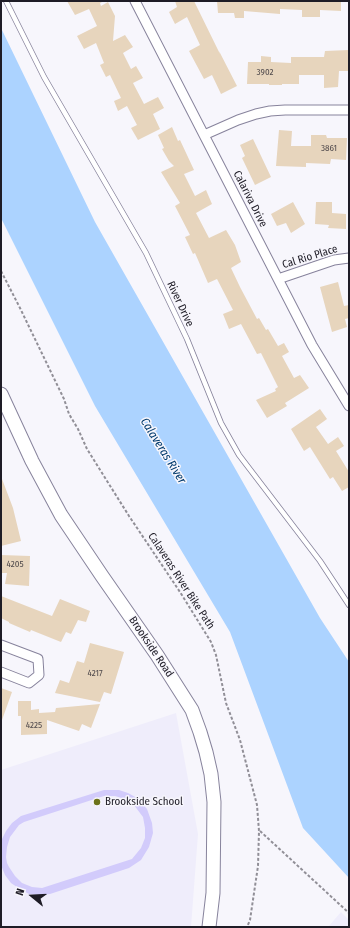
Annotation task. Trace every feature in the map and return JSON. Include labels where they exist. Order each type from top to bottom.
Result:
[{"type":"street","name":"Calariva Drive","points":[[135,1],[312,345],[349,406]]},
{"type":"street","points":[[204,135],[238,120],[270,111],[349,110]]},
{"type":"street","name":"Cal Rio Place","points":[[278,279],[334,260],[349,258]]},
{"type":"street","name":"Brookside Road","points":[[1,394],[32,461],[61,515],[158,655],[194,715],[206,752],[211,774],[214,802],[213,893],[209,927]]},
{"type":"street","points":[[1,645],[38,659],[39,675],[29,683],[1,672]]},
{"type":"lane","name":"River Drive","points":[[6,1],[44,77],[146,253],[187,339],[221,423],[244,461],[320,561],[349,605]]},
{"type":"path","name":"Calaveras River Bike Path","points":[[1,272],[20,308],[87,448],[129,516],[180,592],[211,642],[216,655],[226,703],[240,740],[257,805],[259,831],[258,866],[250,920],[247,927]]},
{"type":"path","points":[[259,831],[349,912]]},
{"type":"shaded area","name":"Brookside School","points":[[176,713],[198,834],[191,927],[1,927],[1,770]]},
{"type":"shaded area","points":[[104,790],[119,790],[137,798],[147,809],[152,823],[153,833],[149,847],[141,860],[129,868],[50,894],[29,894],[11,883],[5,875],[1,865],[1,841],[12,823],[21,816]],"holes":[[[104,796],[115,796],[125,799],[134,805],[143,817],[145,838],[141,848],[132,859],[42,888],[32,887],[22,883],[15,876],[7,863],[6,857],[10,837],[19,825],[24,822]]]},
{"type":"shaded area","points":[[341,912],[349,920],[349,927],[328,927]]},
{"type":"water","name":"Calaveras River","points":[[1,28],[95,222],[320,618],[349,662],[349,878],[303,828],[230,632],[95,406],[1,218]]},
{"type":"building","points":[[67,1],[104,1],[100,3],[101,6],[108,2],[115,16],[113,41],[125,35],[133,47],[123,53],[131,69],[136,66],[143,78],[133,83],[144,104],[158,97],[164,108],[153,114],[160,129],[138,140],[131,128],[137,125],[127,106],[118,111],[114,101],[121,98],[110,75],[106,77],[100,65],[104,63],[96,43],[84,49],[77,36],[97,26],[89,9],[75,15]]},
{"type":"building","points":[[175,1],[194,1],[237,86],[221,94],[212,75],[204,79],[189,51],[200,45],[187,17],[175,24],[169,12],[177,7]]},
{"type":"building","points":[[217,1],[341,1],[341,11],[320,10],[320,17],[302,17],[302,10],[280,9],[280,14],[244,11],[244,18],[235,18],[234,13],[218,13]]},
{"type":"building","points":[[349,50],[349,71],[339,71],[338,87],[324,88],[324,75],[299,75],[299,84],[247,84],[248,62],[261,62],[261,56],[271,57],[271,62],[291,63],[291,57],[324,57],[325,51]]},
{"type":"building","points":[[172,127],[178,141],[180,140],[194,170],[184,174],[195,196],[206,190],[212,204],[196,213],[209,238],[226,230],[235,245],[241,262],[231,268],[240,287],[257,319],[259,318],[266,330],[268,329],[278,346],[284,343],[289,352],[282,356],[294,378],[300,375],[309,388],[285,403],[287,406],[267,418],[256,400],[276,391],[275,389],[278,387],[261,353],[257,354],[241,324],[229,329],[223,314],[233,310],[217,279],[208,283],[195,253],[193,254],[185,237],[190,235],[175,206],[180,203],[161,172],[174,166],[169,161],[162,149],[164,148],[158,135]]},
{"type":"building","points":[[279,130],[292,131],[291,146],[311,146],[311,135],[326,135],[327,138],[347,138],[346,160],[331,159],[330,164],[306,163],[306,167],[276,166]]},
{"type":"building","points":[[253,139],[271,177],[255,185],[242,158],[245,156],[240,145]]},
{"type":"building","points":[[293,202],[305,224],[291,233],[286,223],[277,226],[271,214]]},
{"type":"building","points":[[316,202],[332,202],[332,213],[346,214],[346,229],[328,228],[329,225],[315,224]]},
{"type":"building","points":[[338,282],[344,306],[349,305],[349,318],[345,319],[347,327],[332,332],[320,287]]},
{"type":"building","points":[[320,409],[327,419],[316,427],[328,444],[338,437],[344,446],[336,451],[349,472],[349,487],[342,491],[333,477],[330,479],[310,447],[304,451],[291,429]]},
{"type":"building","points":[[2,479],[13,508],[21,541],[1,546]]},
{"type":"building","points":[[1,555],[30,556],[29,586],[5,584],[7,573],[1,573]]},
{"type":"building","points":[[1,596],[52,616],[60,599],[90,611],[86,622],[78,620],[71,634],[66,632],[61,642],[31,630],[30,632],[1,618]]},
{"type":"building","points":[[90,643],[124,652],[111,694],[104,692],[100,702],[55,693],[60,680],[69,683],[77,661],[84,663]]},
{"type":"building","points":[[1,688],[12,692],[2,720],[1,719]]},
{"type":"building","points":[[18,701],[31,701],[31,710],[39,709],[39,713],[55,712],[56,708],[100,704],[91,728],[82,724],[79,731],[47,720],[47,734],[21,735],[21,716],[18,716]]},
{"type":"place","name":"Brookside School","points":[[97,802]]}]
